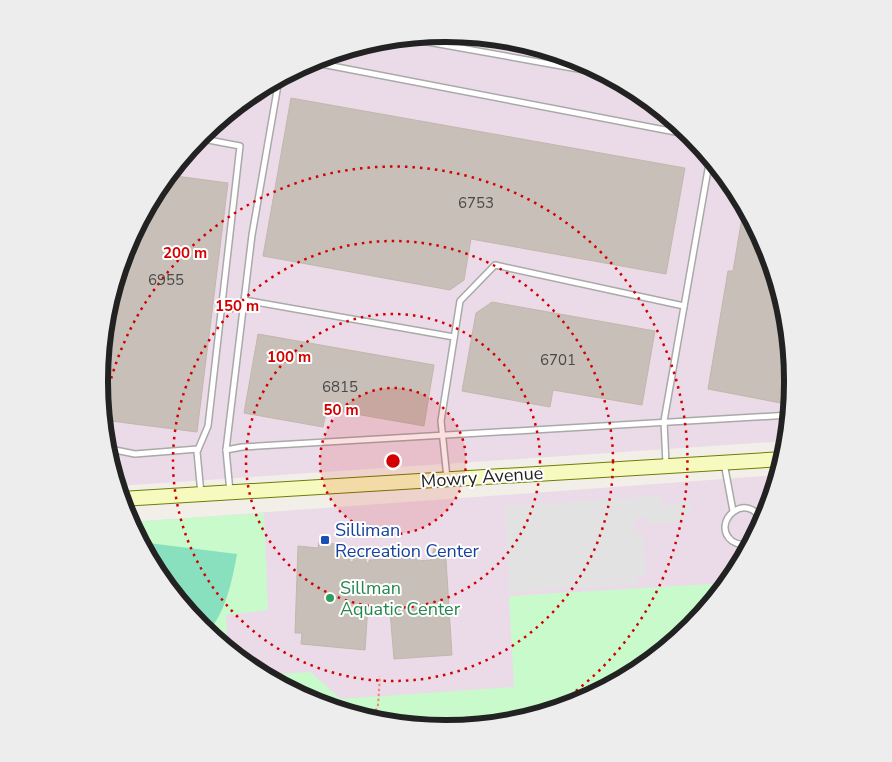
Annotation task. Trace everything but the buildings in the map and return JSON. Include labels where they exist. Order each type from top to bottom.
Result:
[{"type":"main road","name":"Mowry Avenue","points":[[128,499],[775,459]]},
{"type":"lane","points":[[431,43],[578,69]]},
{"type":"lane","points":[[325,65],[674,132]]},
{"type":"lane","points":[[230,492],[226,450],[252,236],[277,88]]},
{"type":"lane","points":[[201,494],[197,452],[208,426],[240,146],[209,140]]},
{"type":"lane","points":[[666,466],[664,421],[708,167]]},
{"type":"lane","points":[[447,479],[441,421],[460,301],[495,266],[684,306]]},
{"type":"lane","points":[[244,300],[454,337]]},
{"type":"lane","points":[[226,450],[242,447],[783,415]]},
{"type":"lane","points":[[115,450],[135,454],[198,448]]},
{"type":"lane","points":[[724,462],[733,511]]},
{"type":"lane","points":[[742,544],[734,542],[726,533],[726,521],[733,511],[744,508],[750,509],[757,515]]},
{"type":"path","points":[[375,712],[378,705],[380,676]]},
{"type":"shaded area","points":[[446,42],[490,45],[555,60],[596,77],[652,112],[685,142],[715,175],[750,231],[767,272],[773,293],[782,337],[784,359],[784,403],[779,442],[124,486],[110,425],[108,359],[110,337],[125,272],[142,231],[177,175],[207,142],[240,112],[296,77],[337,60],[358,54],[402,45],[424,43]]},
{"type":"shaded area","points":[[771,476],[750,531],[715,587],[685,620],[652,650],[596,685],[555,702],[512,713],[468,719],[446,720],[402,717],[358,708],[316,694],[277,674],[240,650],[192,604],[165,569],[138,521]]},
{"type":"shaded area","points":[[660,496],[662,504],[690,503],[691,514],[682,515],[682,522],[647,524],[646,517],[635,518],[635,533],[643,534],[646,574],[637,576],[638,584],[509,592],[505,506]]},
{"type":"green space","points":[[264,513],[268,610],[226,615],[227,638],[177,587],[153,550],[138,521]]},
{"type":"green space","points":[[149,543],[237,554],[224,605],[213,626],[207,620],[177,587]]},
{"type":"green space","points":[[717,584],[669,635],[652,650],[615,674],[596,685],[555,702],[512,713],[490,717],[446,720],[402,717],[337,702],[296,685],[277,674],[310,672],[341,699],[514,687],[509,596]]},
{"type":"place","name":"Silliman Recreation Center","points":[[325,540]]},
{"type":"place","name":"Sillman Aquatic Center","points":[[330,598]]}]
